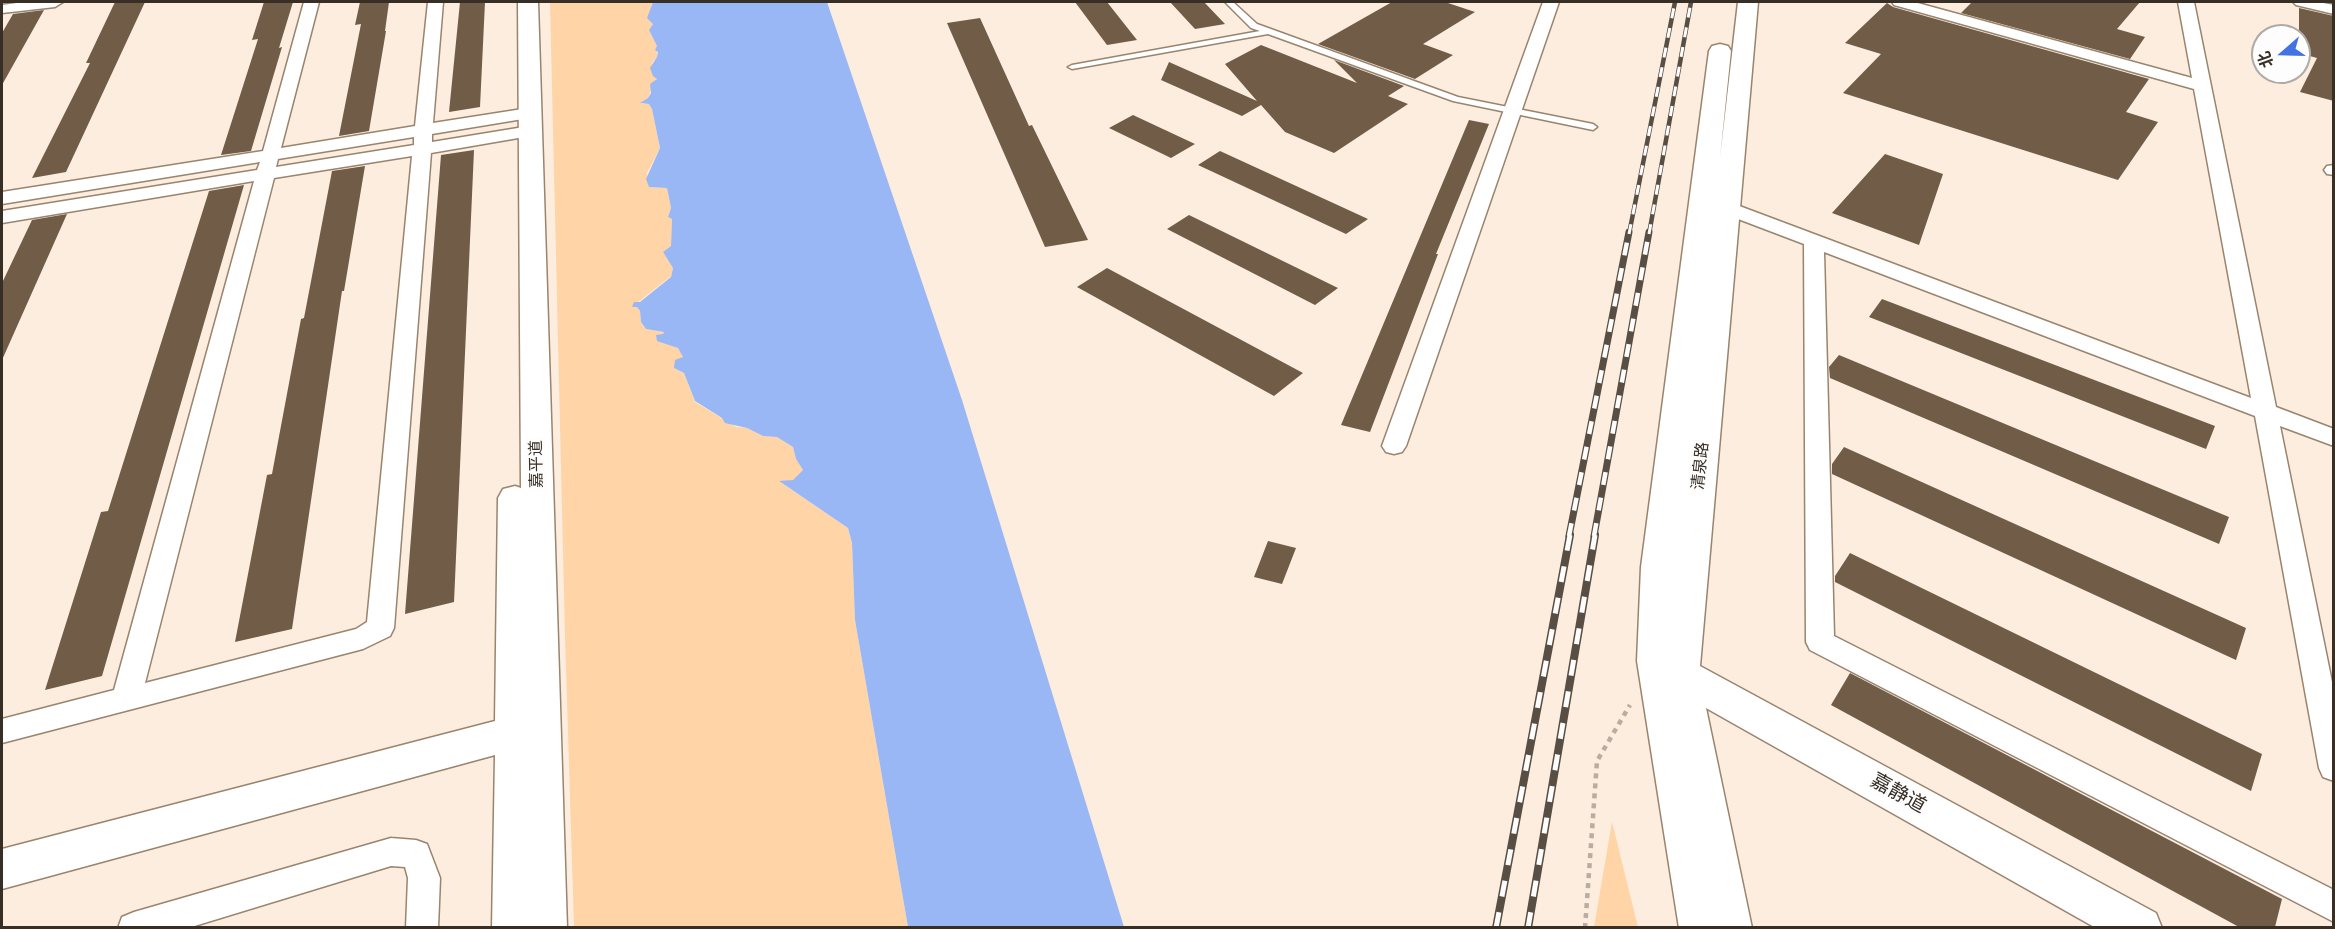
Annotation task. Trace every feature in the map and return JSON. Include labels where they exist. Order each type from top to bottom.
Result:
[{"type":"street","points":[[2,9],[55,2]]},
{"type":"street","points":[[126,700],[310,2]]},
{"type":"street","points":[[2,731],[363,638],[380,628],[435,2]]},
{"type":"street","name":"嘉平道","points":[[514,2],[522,123],[529,728],[544,927]]},
{"type":"street","name":"嘉平道","points":[[522,123],[528,2]]},
{"type":"street","points":[[1394,446],[1551,2]]},
{"type":"street","name":"清泉路","points":[[1702,927],[1668,667],[1715,203],[1726,2]]},
{"type":"street","name":"清泉路","points":[[1715,203],[1748,2]]},
{"type":"street","points":[[1899,2],[2203,86]]},
{"type":"street","points":[[2186,2],[2334,768]]},
{"type":"street","points":[[2301,2],[2334,10]]},
{"type":"street","points":[[2,198],[268,164],[522,123]]},
{"type":"street","points":[[2,217],[268,164]]},
{"type":"street","points":[[1715,203],[2334,438]]},
{"type":"street","points":[[1814,241],[1820,642],[2334,907]]},
{"type":"street","name":"清泉路","points":[[1668,667],[1730,927]]},
{"type":"street","name":"嘉静道","points":[[1668,667],[2140,927]]},
{"type":"street","points":[[2,869],[529,728]]},
{"type":"street","name":"嘉平道","points":[[515,927],[529,728]]},
{"type":"street","points":[[150,925],[392,852],[416,854],[424,878],[422,927]]},
{"type":"lane","points":[[1230,2],[1254,26],[1456,99],[1593,127]]},
{"type":"lane","points":[[1072,68],[1267,31]]},
{"type":"path","points":[[1585,927],[1597,761],[1668,667]]},
{"type":"shaded area","points":[[550,2],[653,2],[651,6],[653,24],[649,30],[657,46],[657,57],[652,63],[657,78],[648,98],[641,104],[649,104],[652,109],[660,148],[647,173],[649,187],[667,188],[671,208],[668,217],[672,219],[671,246],[663,252],[673,268],[671,276],[632,307],[637,307],[640,311],[641,322],[646,329],[664,332],[662,341],[678,348],[683,356],[674,368],[684,373],[695,402],[736,427],[747,428],[763,436],[777,437],[793,447],[796,459],[803,470],[794,480],[780,482],[848,528],[852,543],[855,620],[908,927],[574,927]]},
{"type":"shaded area","points":[[1612,822],[1638,927],[1594,927]]},
{"type":"water","points":[[653,2],[827,2],[962,400],[1124,927],[908,927],[855,620],[852,543],[848,528],[779,481],[793,480],[803,470],[796,459],[793,447],[777,437],[763,436],[747,428],[725,423],[722,418],[695,401],[684,373],[674,368],[675,360],[683,357],[678,348],[657,341],[656,335],[664,332],[646,329],[641,322],[640,311],[637,307],[632,307],[634,302],[640,302],[671,277],[673,268],[663,252],[671,246],[672,219],[668,217],[671,208],[667,188],[649,187],[646,179],[660,148],[652,109],[649,104],[640,103],[648,98],[651,93],[650,84],[657,79],[650,68],[658,52],[655,50],[657,46],[649,30],[653,24],[647,18]]},
{"type":"building","points":[[115,2],[145,2],[66,172],[32,178],[90,63],[86,63]]},
{"type":"building","points":[[264,2],[293,2],[279,48],[282,47],[251,151],[221,155],[258,39],[252,40]]},
{"type":"building","points":[[360,2],[389,2],[386,31],[369,131],[339,136],[361,24],[355,25]]},
{"type":"building","points":[[460,2],[485,2],[480,107],[449,112]]},
{"type":"building","points":[[1075,2],[1107,2],[1137,40],[1107,45]]},
{"type":"building","points":[[1170,2],[1204,2],[1225,24],[1195,29]]},
{"type":"building","points":[[1392,2],[1445,2],[1475,12],[1423,44],[1453,55],[1415,79],[1318,44]]},
{"type":"building","points":[[1972,2],[2140,2],[2117,29],[2145,37],[2130,59],[1961,13]]},
{"type":"building","points":[[1887,3],[1893,7],[2149,79],[2126,112],[2158,122],[2118,180],[1843,93],[1881,54],[1845,43]]},
{"type":"building","points":[[2299,8],[2334,16],[2334,101],[2300,92],[2304,84],[2311,84],[2311,70],[2317,58],[2311,56],[2311,24],[2299,24]]},
{"type":"building","points":[[44,10],[2,85],[2,33],[13,14]]},
{"type":"building","points":[[980,18],[1029,126],[1032,125],[1088,240],[1045,247],[947,23]]},
{"type":"building","points":[[1261,45],[1357,83],[1334,60],[1404,86],[1388,96],[1408,104],[1334,153],[1285,132],[1261,105],[1242,116],[1161,80],[1169,62],[1257,101],[1225,64]]},
{"type":"building","points":[[1133,115],[1195,144],[1171,158],[1109,128]]},
{"type":"building","points":[[1469,120],[1489,124],[1436,254],[1438,254],[1370,432],[1341,425]]},
{"type":"building","points":[[474,150],[454,602],[405,614],[441,155]]},
{"type":"building","points":[[1220,151],[1368,219],[1346,234],[1198,165]]},
{"type":"building","points":[[1885,154],[1943,174],[1919,245],[1832,213]]},
{"type":"building","points":[[365,166],[344,291],[342,291],[292,629],[235,642],[267,475],[272,474],[332,171]]},
{"type":"building","points":[[244,185],[102,676],[45,690],[101,512],[108,511],[209,191]]},
{"type":"building","points":[[67,214],[2,360],[2,283],[32,220]]},
{"type":"building","points":[[1189,215],[1338,288],[1315,305],[1167,229]]},
{"type":"building","points":[[1107,268],[1303,373],[1274,396],[1077,287]]},
{"type":"building","points":[[1882,299],[2215,426],[2206,449],[1869,317]]},
{"type":"building","points":[[1839,355],[2229,517],[2219,544],[1830,378],[1829,367]]},
{"type":"building","points":[[1844,447],[2246,628],[2236,660],[1832,474],[1832,464]]},
{"type":"building","points":[[1268,541],[1296,548],[1282,584],[1254,577]]},
{"type":"building","points":[[1850,553],[2262,754],[2251,791],[1835,582],[1835,576]]},
{"type":"building","points":[[1850,673],[2282,899],[2275,927],[2239,927],[1831,705]]},
{"type":"railway","points":[[1629,234],[1675,2]]},
{"type":"railway","points":[[1649,234],[1691,2]]},
{"type":"railway","points":[[1569,536],[1629,232]]},
{"type":"railway","points":[[1594,536],[1649,232]]},
{"type":"railway","points":[[1496,928],[1570,535]]},
{"type":"railway","points":[[1528,928],[1595,535]]}]
